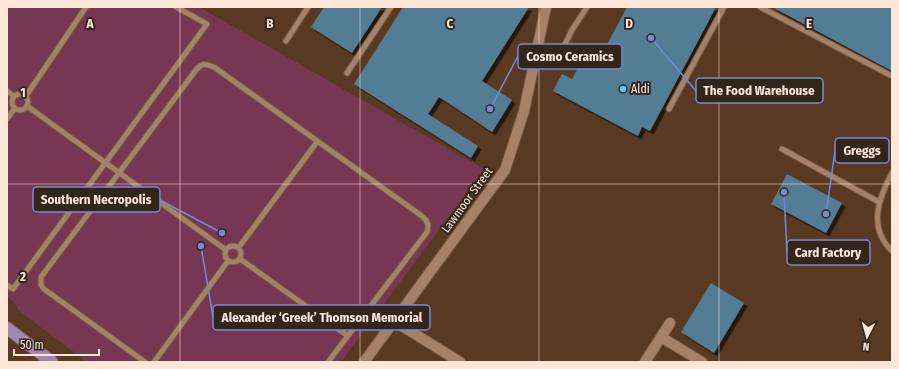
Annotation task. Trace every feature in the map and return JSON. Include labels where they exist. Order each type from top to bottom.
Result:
[{"type":"main road","points":[[7,328],[52,362]]},
{"type":"street","name":"Lawmoor Street","points":[[364,362],[505,170],[524,111],[546,7]]},
{"type":"street","points":[[394,321],[460,362]]},
{"type":"street","points":[[645,362],[670,322]]},
{"type":"street","points":[[661,337],[702,362]]},
{"type":"lane","points":[[26,96],[86,7]]},
{"type":"lane","points":[[7,285],[14,289],[207,24],[176,7]]},
{"type":"lane","points":[[286,41],[308,7]]},
{"type":"lane","points":[[347,73],[392,7]]},
{"type":"lane","points":[[561,52],[572,30],[587,7]]},
{"type":"lane","points":[[669,109],[724,7]]},
{"type":"lane","points":[[760,7],[892,76]]},
{"type":"lane","points":[[145,362],[44,289],[41,277],[196,70],[200,65],[205,64],[214,67],[426,219],[429,227],[427,232],[328,362]]},
{"type":"lane","points":[[7,91],[14,96]]},
{"type":"lane","points":[[21,93],[26,96],[28,101],[27,106],[21,110],[15,108],[12,103],[14,96],[21,93]]},
{"type":"lane","points":[[27,106],[226,250]]},
{"type":"lane","points":[[7,119],[15,108]]},
{"type":"lane","points":[[239,247],[317,142]]},
{"type":"lane","points":[[782,150],[879,202]]},
{"type":"lane","points":[[892,173],[879,202],[877,218],[879,233],[892,251]]},
{"type":"lane","points":[[228,261],[225,256],[226,250],[231,246],[239,247]]},
{"type":"lane","points":[[239,247],[241,254],[240,259]]},
{"type":"lane","points":[[240,259],[348,336]]},
{"type":"lane","points":[[228,261],[234,262],[240,259]]},
{"type":"lane","points":[[154,362],[228,261]]},
{"type":"shaded area","points":[[7,7],[199,7],[484,169],[341,362],[87,362],[18,310],[16,304],[7,297]]},
{"type":"building","points":[[324,7],[382,7],[352,53],[311,27]]},
{"type":"building","points":[[403,7],[529,7],[482,81],[512,100],[492,132],[439,97],[428,114],[478,146],[471,158],[354,84]]},
{"type":"building","points":[[627,7],[716,7],[650,131],[642,127],[638,136],[553,91],[562,74],[572,79],[587,51],[600,58]]},
{"type":"building","points":[[772,7],[892,7],[892,71]]},
{"type":"building","points":[[787,174],[842,203],[826,233],[771,204]]},
{"type":"building","points":[[711,283],[744,303],[714,353],[681,332]]},
{"type":"place","name":"The Food Warehouse","points":[[651,38]]},
{"type":"place","name":"Aldi","points":[[623,89]]},
{"type":"place","name":"Cosmo Ceramics","points":[[490,109]]},
{"type":"place","name":"Card Factory","points":[[784,192]]},
{"type":"place","name":"Greggs","points":[[826,214]]},
{"type":"place","name":"Southern Necropolis","points":[[222,233]]},
{"type":"place","name":"Alexander ‘Greek’ Thomson Memorial","points":[[201,246]]}]
